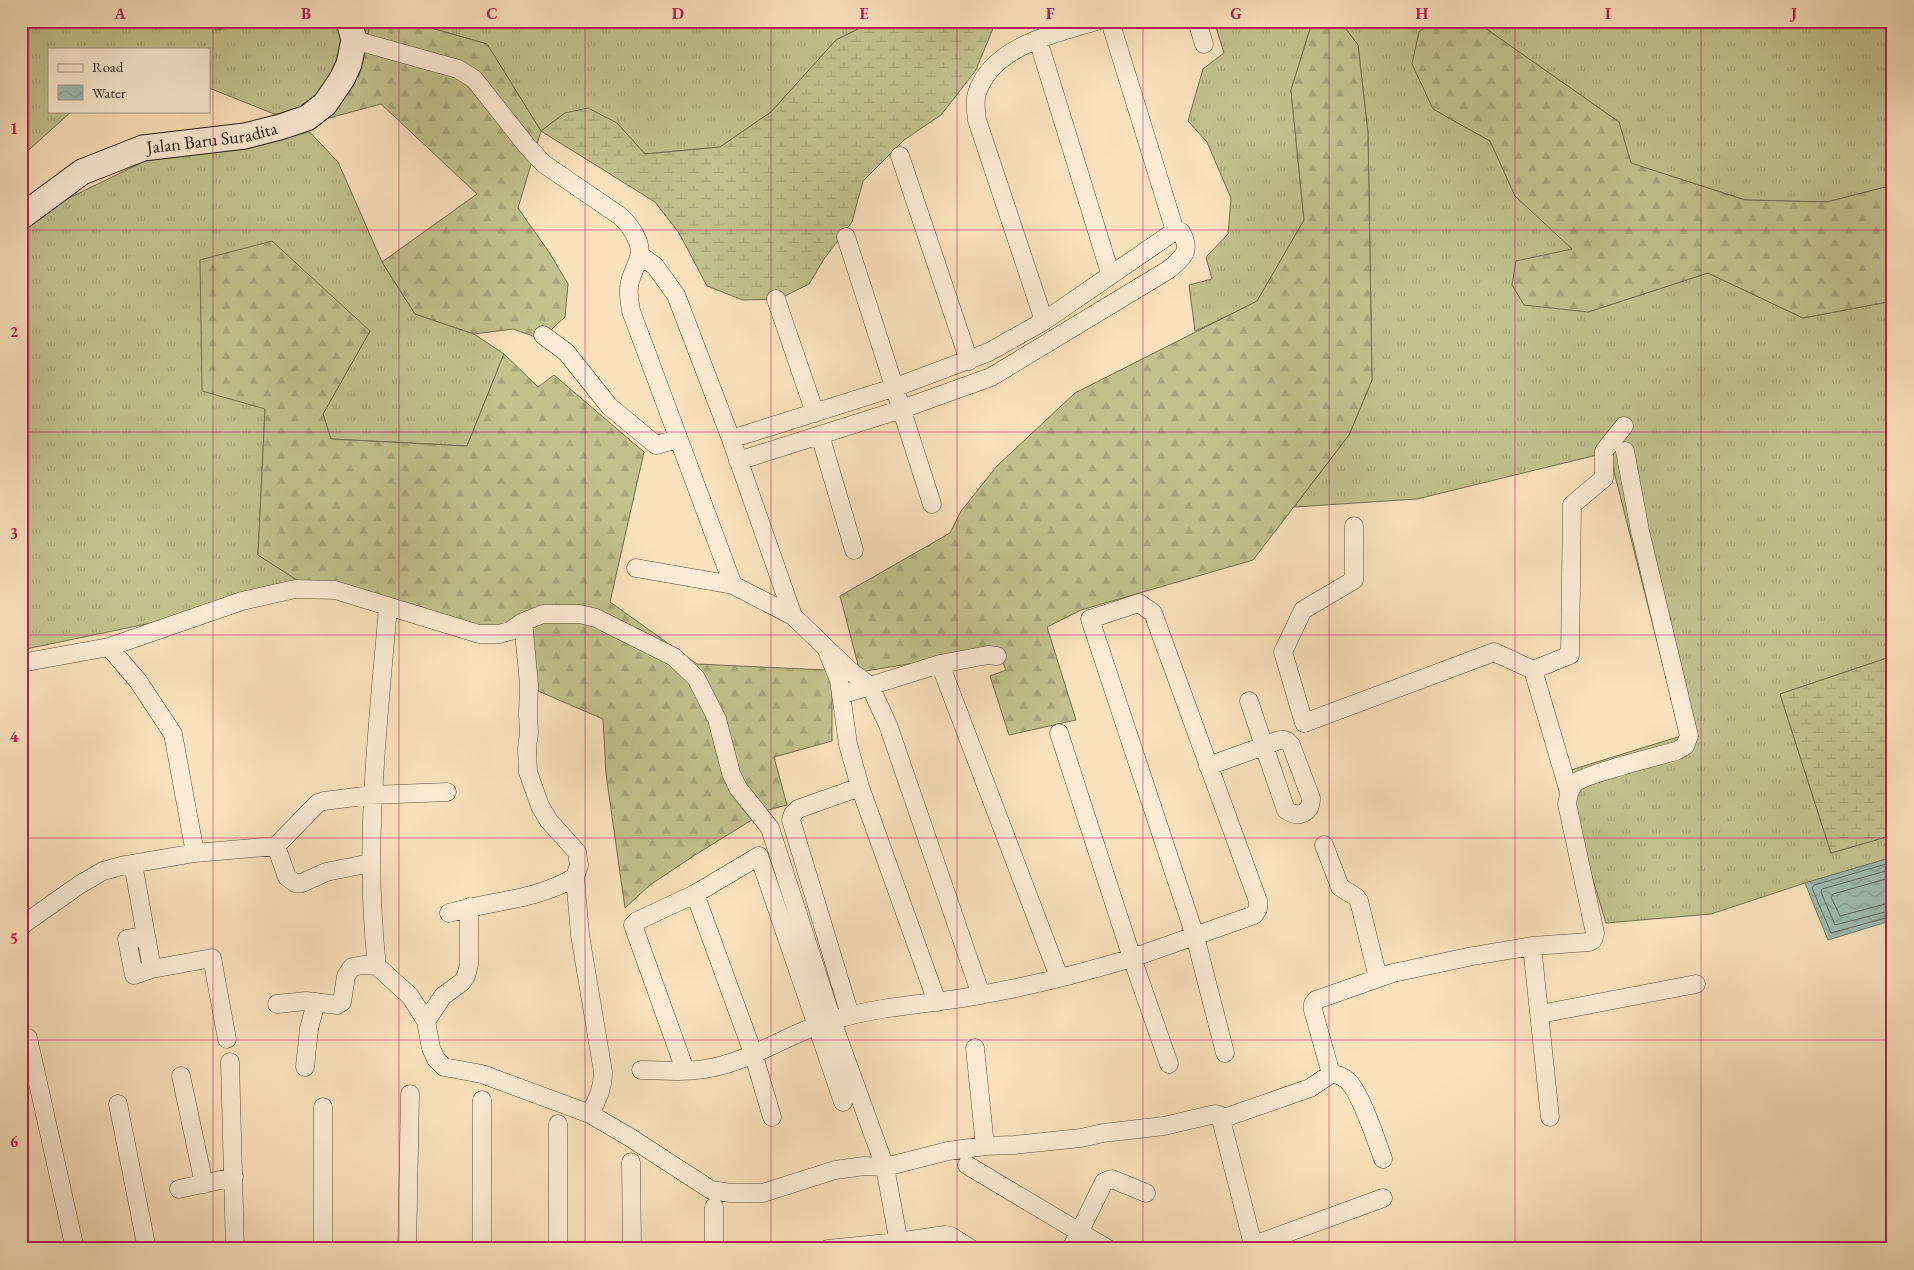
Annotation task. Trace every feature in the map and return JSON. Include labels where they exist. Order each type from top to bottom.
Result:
[{"type":"main road","name":"Jalan Baru Suradita","points":[[21,217],[82,172],[143,148],[246,136],[307,118],[325,104],[342,79],[349,64],[352,31]]},
{"type":"street","points":[[1044,321],[977,120],[975,104],[982,82],[996,62],[1038,40],[1097,21]]},
{"type":"street","points":[[1110,21],[1175,231]]},
{"type":"street","points":[[1197,21],[1204,44]]},
{"type":"street","points":[[352,31],[467,72],[544,164],[620,216],[630,225],[635,235],[640,255],[632,273],[628,289],[631,311],[733,585]]},
{"type":"street","points":[[1038,40],[1110,273]]},
{"type":"street","points":[[900,156],[969,361]]},
{"type":"street","points":[[731,440],[896,387],[989,352],[1044,321],[1110,273],[1175,231],[1181,232],[1187,247],[1181,259],[1168,270],[1005,370],[986,379],[902,408],[738,461]]},
{"type":"street","points":[[846,237],[896,387],[932,504]]},
{"type":"street","points":[[640,255],[656,266],[676,295],[731,440],[793,616]]},
{"type":"street","points":[[776,299],[815,413]]},
{"type":"street","points":[[543,335],[566,352],[609,406],[656,445],[678,439]]},
{"type":"street","points":[[1354,526],[1354,580],[1303,610],[1283,652],[1304,723],[1494,652],[1533,670],[1570,655],[1572,504],[1604,478],[1604,451],[1624,426]]},
{"type":"street","points":[[820,435],[854,550]]},
{"type":"street","points":[[1332,1074],[1313,1004],[1316,1000],[1393,973],[1532,946],[1589,942],[1594,940],[1595,933],[1567,804],[1569,792],[1576,782],[1597,774],[1676,752],[1685,746],[1689,736],[1640,531],[1624,451]]},
{"type":"street","points":[[636,568],[733,585],[793,616],[850,670],[870,686],[888,725],[980,995]]},
{"type":"street","points":[[21,663],[109,647],[242,601],[295,589],[335,590],[479,634],[499,634],[510,631],[523,622],[543,614],[580,614],[596,618],[674,657],[696,678],[717,719],[731,773],[738,788],[770,828],[836,1032],[885,1167],[899,1246]]},
{"type":"street","points":[[860,787],[798,809],[793,814],[791,820],[845,1017],[980,995],[1059,977],[1132,958],[1195,936],[1254,915],[1258,909],[1258,900],[1153,613],[1139,603],[1090,620],[1195,936],[1226,1053]]},
{"type":"street","points":[[388,607],[372,795],[373,933],[377,966],[410,996],[426,1021],[431,1048],[436,1059],[444,1067],[482,1074],[590,1114],[711,1190],[731,1193],[763,1193],[835,1170],[864,1166],[885,1167],[948,1151],[1081,1138],[1103,1133],[1164,1126],[1215,1114],[1219,1115],[1221,1119],[1254,1247],[1384,1198]]},
{"type":"street","points":[[523,622],[529,684],[528,772],[540,806],[549,821],[577,852],[579,865],[576,878],[580,934],[603,1072],[600,1094],[590,1114]]},
{"type":"street","points":[[825,646],[839,680],[848,744],[860,787],[937,1002]]},
{"type":"street","points":[[109,647],[138,681],[173,734],[195,853]]},
{"type":"street","points":[[840,695],[940,664],[988,655],[997,656]]},
{"type":"street","points":[[940,664],[1059,977]]},
{"type":"street","points":[[1533,670],[1569,792]]},
{"type":"street","points":[[1208,766],[1264,746],[1249,701]]},
{"type":"street","points":[[1059,733],[1132,958],[1170,1064]]},
{"type":"street","points":[[21,926],[78,885],[103,871],[195,853],[276,846],[318,803],[372,795],[447,792]]},
{"type":"street","points":[[1324,845],[1340,887],[1356,897],[1378,978]]},
{"type":"street","points":[[276,846],[287,877],[295,883],[302,883],[326,872],[371,864]]},
{"type":"street","points":[[685,1070],[633,925],[637,921],[695,894],[759,856],[819,1025],[843,1102]]},
{"type":"street","points":[[133,864],[152,969],[212,958],[227,1039]]},
{"type":"street","points":[[449,913],[469,907],[538,895],[576,878]]},
{"type":"street","points":[[695,894],[753,1053],[772,1117]]},
{"type":"street","points":[[426,1021],[443,996],[462,982],[466,976],[469,965],[469,907]]},
{"type":"street","points":[[1532,946],[1550,1117]]},
{"type":"street","points":[[277,1004],[306,1001],[337,1005],[342,1002],[346,976],[352,967],[377,966]]},
{"type":"street","points":[[1540,1014],[1696,984]]},
{"type":"street","points":[[306,1068],[309,1029],[316,1002]]},
{"type":"street","points":[[641,1070],[712,1068],[819,1025]]},
{"type":"street","points":[[28,1038],[74,1249]]},
{"type":"street","points":[[975,1048],[985,1146]]},
{"type":"street","points":[[230,1062],[234,1178],[232,1248]]},
{"type":"street","points":[[1221,1119],[1310,1088],[1332,1074],[1342,1076],[1354,1089],[1383,1159]]},
{"type":"street","points":[[181,1076],[204,1184]]},
{"type":"street","points":[[407,1249],[410,1094]]},
{"type":"street","points":[[482,1100],[482,1249]]},
{"type":"street","points":[[118,1104],[147,1249]]},
{"type":"street","points":[[322,1107],[323,1249]]},
{"type":"street","points":[[558,1124],[558,1249]]},
{"type":"street","points":[[631,1162],[632,1249]]},
{"type":"street","points":[[967,1165],[1108,1249]]},
{"type":"street","points":[[179,1189],[234,1178]]},
{"type":"street","points":[[1071,1249],[1104,1182],[1112,1179],[1146,1194]]},
{"type":"street","points":[[714,1207],[714,1249]]},
{"type":"street","points":[[828,1249],[899,1246],[945,1235],[951,1236],[971,1249]]},
{"type":"green space","points":[[21,21],[213,21],[215,30],[289,21],[371,21],[359,76],[303,125],[338,162],[382,262],[415,314],[474,334],[504,354],[467,446],[331,439],[323,414],[370,331],[265,409],[258,555],[314,591],[21,650]],"holes":[[[48,48],[210,48],[210,88],[302,125],[178,145],[28,218],[22,156],[71,112],[48,112]]]},
{"type":"green space","points":[[371,21],[407,21],[487,44],[541,131],[518,208],[549,252],[568,284],[565,317],[541,339],[513,329],[474,334],[415,314],[382,262],[477,194],[381,104],[303,125],[359,76]]},
{"type":"green space","points":[[407,21],[874,21],[836,40],[771,112],[720,147],[645,154],[617,123],[565,113],[541,131],[487,44]]},
{"type":"green space","points":[[874,21],[996,21],[976,70],[941,115],[904,140],[863,181],[852,222],[824,259],[809,284],[779,299],[743,300],[707,286],[679,233],[655,202],[541,131],[565,113],[588,108],[617,123],[645,154],[720,147],[771,112],[836,40]]},
{"type":"green space","points":[[1214,21],[1329,21],[1311,26],[1291,90],[1304,220],[1257,302],[1195,331],[1189,285],[1212,279],[1206,257],[1228,234],[1231,198],[1207,142],[1188,121],[1203,69],[1224,53]]},
{"type":"green space","points":[[1329,21],[1340,21],[1358,45],[1368,133],[1372,380],[1349,435],[1253,560],[1081,610],[1047,627],[1076,720],[1009,735],[990,676],[1006,670],[997,649],[860,672],[840,596],[950,533],[961,511],[997,466],[1075,393],[1257,301],[1304,220],[1291,90],[1311,26]]},
{"type":"green space","points":[[1340,21],[1434,21],[1419,32],[1433,109],[1490,141],[1516,196],[1573,249],[1588,312],[1708,273],[1803,318],[1893,301],[1893,656],[1780,694],[1831,853],[1893,835],[1893,857],[1711,914],[1606,923],[1561,773],[1681,736],[1609,452],[1417,499],[1294,507],[1349,435],[1372,380],[1368,133],[1358,45]]},
{"type":"green space","points":[[1434,21],[1475,21],[1619,122],[1631,163],[1745,200],[1827,202],[1893,185],[1893,301],[1803,318],[1708,273],[1588,312],[1524,305],[1512,285],[1516,261],[1572,249],[1515,196],[1490,141],[1433,109],[1412,64],[1419,32]]},
{"type":"green space","points":[[1475,21],[1893,21],[1893,185],[1827,202],[1745,200],[1630,163],[1619,122]]},
{"type":"green space","points":[[272,241],[370,331],[323,414],[331,439],[467,446],[504,354],[538,387],[554,375],[644,452],[610,602],[697,664],[826,670],[832,687],[832,741],[774,757],[787,805],[768,810],[695,855],[650,885],[625,908],[606,774],[603,719],[538,691],[528,637],[314,591],[258,555],[265,409],[202,391],[200,260]]},
{"type":"green space","points":[[1893,656],[1893,835],[1831,853],[1780,694]]},
{"type":"water","points":[[1893,857],[1893,920],[1828,940],[1805,883]]}]
